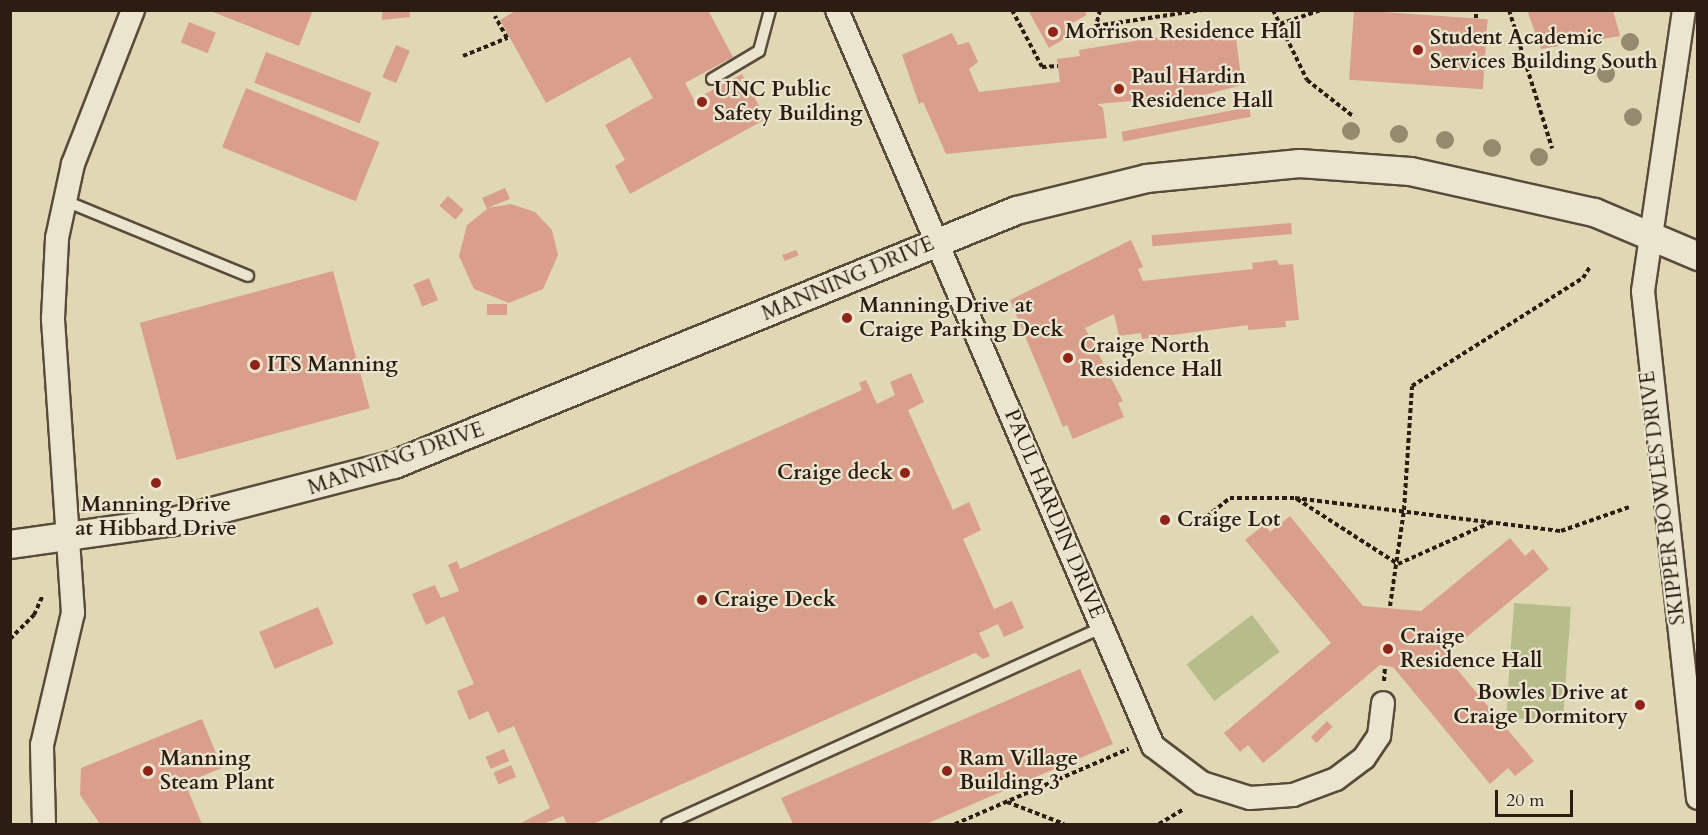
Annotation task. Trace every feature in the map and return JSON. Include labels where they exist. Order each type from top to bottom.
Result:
[{"type":"street","points":[[44,825],[42,746],[72,621],[53,318],[63,200],[133,10]]},
{"type":"street","name":"PAUL HARDIN DRIVE","points":[[837,10],[1153,746],[1202,783],[1250,798],[1293,795],[1336,779],[1365,758],[1379,736],[1383,703]]},
{"type":"street","name":"SKIPPER BOWLES DRIVE","points":[[1684,10],[1674,106],[1648,233],[1645,338],[1697,787]]},
{"type":"street","name":"MANNING DRIVE","points":[[10,544],[66,539],[249,505],[394,464],[1016,210],[1146,178],[1299,164],[1351,164],[1475,182],[1594,212],[1698,256]]},
{"type":"lane","points":[[712,79],[759,51],[770,10]]},
{"type":"lane","points":[[63,200],[248,276]]},
{"type":"lane","points":[[667,825],[1102,628]]},
{"type":"path","points":[[1012,10],[1042,67],[1058,66]]},
{"type":"path","points":[[1100,10],[1096,26],[1202,10]]},
{"type":"path","points":[[1273,10],[1307,80],[1354,117]]},
{"type":"path","points":[[1280,24],[1321,10]]},
{"type":"path","points":[[1476,10],[1476,18]]},
{"type":"path","points":[[1509,10],[1552,148]]},
{"type":"path","points":[[463,56],[507,38],[495,16]]},
{"type":"path","points":[[1390,606],[1398,564],[1404,510],[1412,386],[1583,278],[1590,267]]},
{"type":"path","points":[[1195,525],[1230,498],[1295,498],[1561,531],[1629,507]]},
{"type":"path","points":[[1295,498],[1398,564]]},
{"type":"path","points":[[1398,564],[1493,522]]},
{"type":"path","points":[[10,639],[33,615],[43,595]]},
{"type":"path","points":[[955,825],[1134,746]]},
{"type":"path","points":[[1007,802],[1064,825]]},
{"type":"path","points":[[1159,825],[1184,809]]},
{"type":"green space","points":[[1514,603],[1571,607],[1563,722],[1506,718]]},
{"type":"green space","points":[[1252,615],[1280,652],[1214,701],[1187,664]]},
{"type":"building","points":[[208,10],[313,10],[299,46]]},
{"type":"building","points":[[382,10],[410,10],[410,17],[382,20]]},
{"type":"building","name":"UNC Public Safety Building","points":[[517,10],[708,10],[733,57],[685,83],[694,100],[742,74],[766,119],[630,194],[615,166],[625,160],[605,125],[653,98],[630,57],[546,103],[500,20]]},
{"type":"building","name":"Morrison Residence Hall","points":[[1028,10],[1084,10],[1087,15],[1064,27],[1069,36],[1049,48]]},
{"type":"building","name":"Student Academic Services Building South","points":[[1354,10],[1488,19],[1483,89],[1349,80]]},
{"type":"building","points":[[1527,10],[1613,10],[1620,36],[1541,49]]},
{"type":"building","points":[[189,22],[216,33],[208,53],[181,42]]},
{"type":"building","name":"Paul Hardin Residence Hall","points":[[1221,27],[1222,32],[1235,30],[1242,85],[1204,95],[1097,104],[1103,108],[1107,138],[946,154],[923,102],[919,104],[902,55],[952,33],[958,45],[969,42],[978,62],[969,69],[979,92],[1060,82],[1057,59],[1080,56],[1079,50]]},
{"type":"building","points":[[396,45],[410,51],[396,83],[382,77]]},
{"type":"building","points":[[266,52],[371,92],[360,123],[254,83]]},
{"type":"building","points":[[246,88],[380,142],[356,201],[222,147]]},
{"type":"building","points":[[1249,107],[1251,117],[1123,142],[1121,132]]},
{"type":"building","points":[[505,188],[510,199],[487,208],[511,204],[535,212],[552,230],[558,255],[543,289],[509,303],[474,289],[459,256],[467,225],[487,209],[482,198]]},
{"type":"building","points":[[448,196],[464,210],[455,220],[439,206]]},
{"type":"building","points":[[1291,223],[1292,234],[1152,246],[1152,235]]},
{"type":"building","name":"Craige North Residence Hall","points":[[1131,240],[1143,267],[1138,269],[1143,281],[1253,269],[1252,263],[1277,260],[1279,265],[1293,264],[1299,320],[1285,321],[1286,327],[1248,330],[1248,325],[1142,339],[1141,333],[1119,336],[1114,314],[1085,328],[1123,401],[1118,403],[1124,417],[1073,439],[1067,425],[1063,427],[1010,300]]},
{"type":"building","points":[[796,250],[799,255],[785,261],[782,255]]},
{"type":"building","name":"ITS Manning","points":[[333,271],[370,408],[177,460],[140,323]]},
{"type":"building","points":[[429,278],[438,300],[422,307],[413,284]]},
{"type":"building","points":[[487,304],[507,304],[507,315],[487,315]]},
{"type":"building","name":"Craige Deck","points":[[911,373],[924,402],[908,410],[953,510],[969,502],[981,530],[963,539],[994,609],[1012,601],[1024,628],[1004,637],[998,624],[979,633],[990,656],[983,659],[975,653],[593,824],[567,824],[563,816],[543,824],[519,824],[550,808],[514,726],[498,733],[488,711],[469,720],[457,691],[474,684],[444,616],[426,625],[412,594],[435,585],[441,598],[459,591],[448,565],[457,561],[460,569],[862,390],[859,383],[866,380],[877,404],[895,395],[890,382]]},
{"type":"building","name":"Craige Residence Hall","points":[[1290,516],[1363,606],[1421,611],[1510,538],[1525,556],[1533,549],[1549,569],[1445,655],[1534,761],[1515,776],[1508,768],[1490,784],[1393,667],[1380,665],[1263,763],[1248,745],[1240,752],[1224,733],[1331,643],[1245,540],[1265,524],[1270,532]]},
{"type":"building","points":[[318,607],[334,644],[275,669],[259,632]]},
{"type":"building","name":"Ram Village Building 3","points":[[1080,669],[1113,744],[926,824],[793,824],[781,798]]},
{"type":"building","name":"Manning Steam Plant","points":[[202,719],[222,768],[185,783],[202,824],[100,824],[80,795],[81,768]]},
{"type":"building","points":[[1327,721],[1333,727],[1316,743],[1311,737]]},
{"type":"building","points":[[504,749],[509,761],[491,769],[486,757]]},
{"type":"building","points":[[511,765],[516,777],[499,784],[494,772]]},
{"type":"place","name":"Morrison Residence Hall","points":[[1053,32]]},
{"type":"place","name":"Student Academic Services Building South","points":[[1418,50]]},
{"type":"place","name":"Paul Hardin Residence Hall","points":[[1119,89]]},
{"type":"place","name":"UNC Public Safety Building","points":[[702,102]]},
{"type":"place","name":"Manning Drive at Craige Parking Deck","points":[[847,318]]},
{"type":"place","name":"Craige North Residence Hall","points":[[1068,358]]},
{"type":"place","name":"ITS Manning","points":[[255,365]]},
{"type":"place","name":"Craige deck","points":[[905,473]]},
{"type":"place","name":"Manning Drive at Hibbard Drive","points":[[156,483]]},
{"type":"place","name":"Craige Lot","points":[[1165,520]]},
{"type":"place","name":"Craige Deck","points":[[702,600]]},
{"type":"place","name":"Craige Residence Hall","points":[[1388,649]]},
{"type":"place","name":"Bowles Drive at Craige Dormitory","points":[[1640,705]]},
{"type":"place","name":"Manning Steam Plant","points":[[148,771]]},
{"type":"place","name":"Ram Village Building 3","points":[[947,771]]}]
